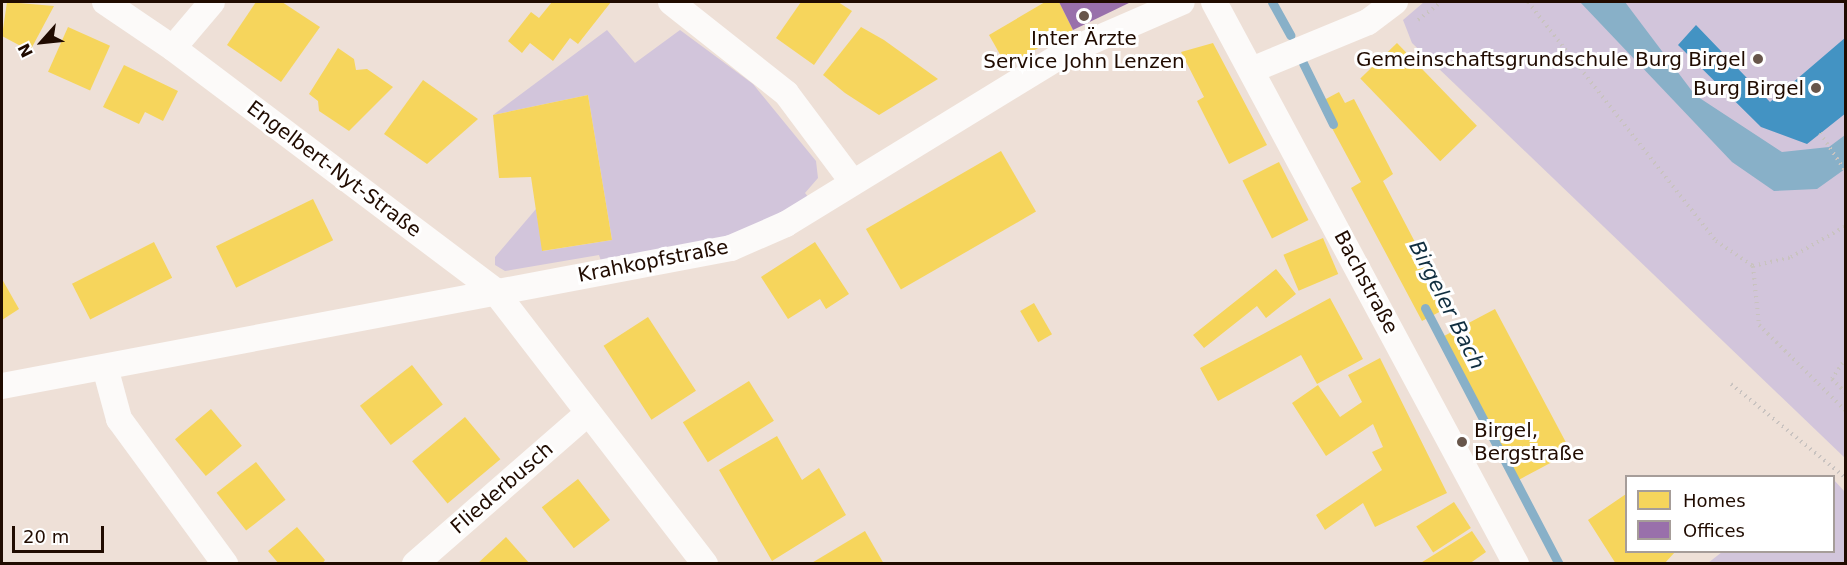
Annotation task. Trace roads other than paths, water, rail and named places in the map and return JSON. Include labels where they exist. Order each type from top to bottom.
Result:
[{"type":"street","name":"Engelbert-Nyt-Straße","points":[[105,2],[173,48],[494,291]]},
{"type":"street","points":[[173,48],[212,2]]},
{"type":"street","points":[[671,2],[786,93],[851,180]]},
{"type":"street","name":"Krahkopfstraße","points":[[2,387],[106,370],[494,291],[731,248],[786,224],[851,180],[1066,52],[1182,2]]},
{"type":"street","name":"Bachstraße","points":[[1214,2],[1264,65],[1516,564]]},
{"type":"street","points":[[1264,65],[1368,22],[1395,2]]},
{"type":"street","points":[[494,291],[705,564]]},
{"type":"street","points":[[106,370],[119,419],[225,564]]},
{"type":"street","name":"Fliederbusch","points":[[415,564],[588,413]]},
{"type":"water","points":[[1580,2],[1625,2],[1695,95],[1782,152],[1829,147],[1845,135],[1845,169],[1817,189],[1774,191],[1732,162]]},
{"type":"waterway","name":"Birgeler Bach","points":[[1272,2],[1290,35]]},
{"type":"waterway","name":"Birgeler Bach","points":[[1303,63],[1333,124]]},
{"type":"waterway","name":"Birgeler Bach","points":[[1425,308],[1559,564]]},
{"type":"place","name":"Inter Ärzte Service John Lenzen","points":[[1084,16]]},
{"type":"place","name":"Gemeinschaftsgrundschule Burg Birgel","points":[[1758,59]]},
{"type":"place","name":"Burg Birgel","points":[[1816,88]]},
{"type":"place","name":"Birgel, Bergstraße","points":[[1462,442]]}]
